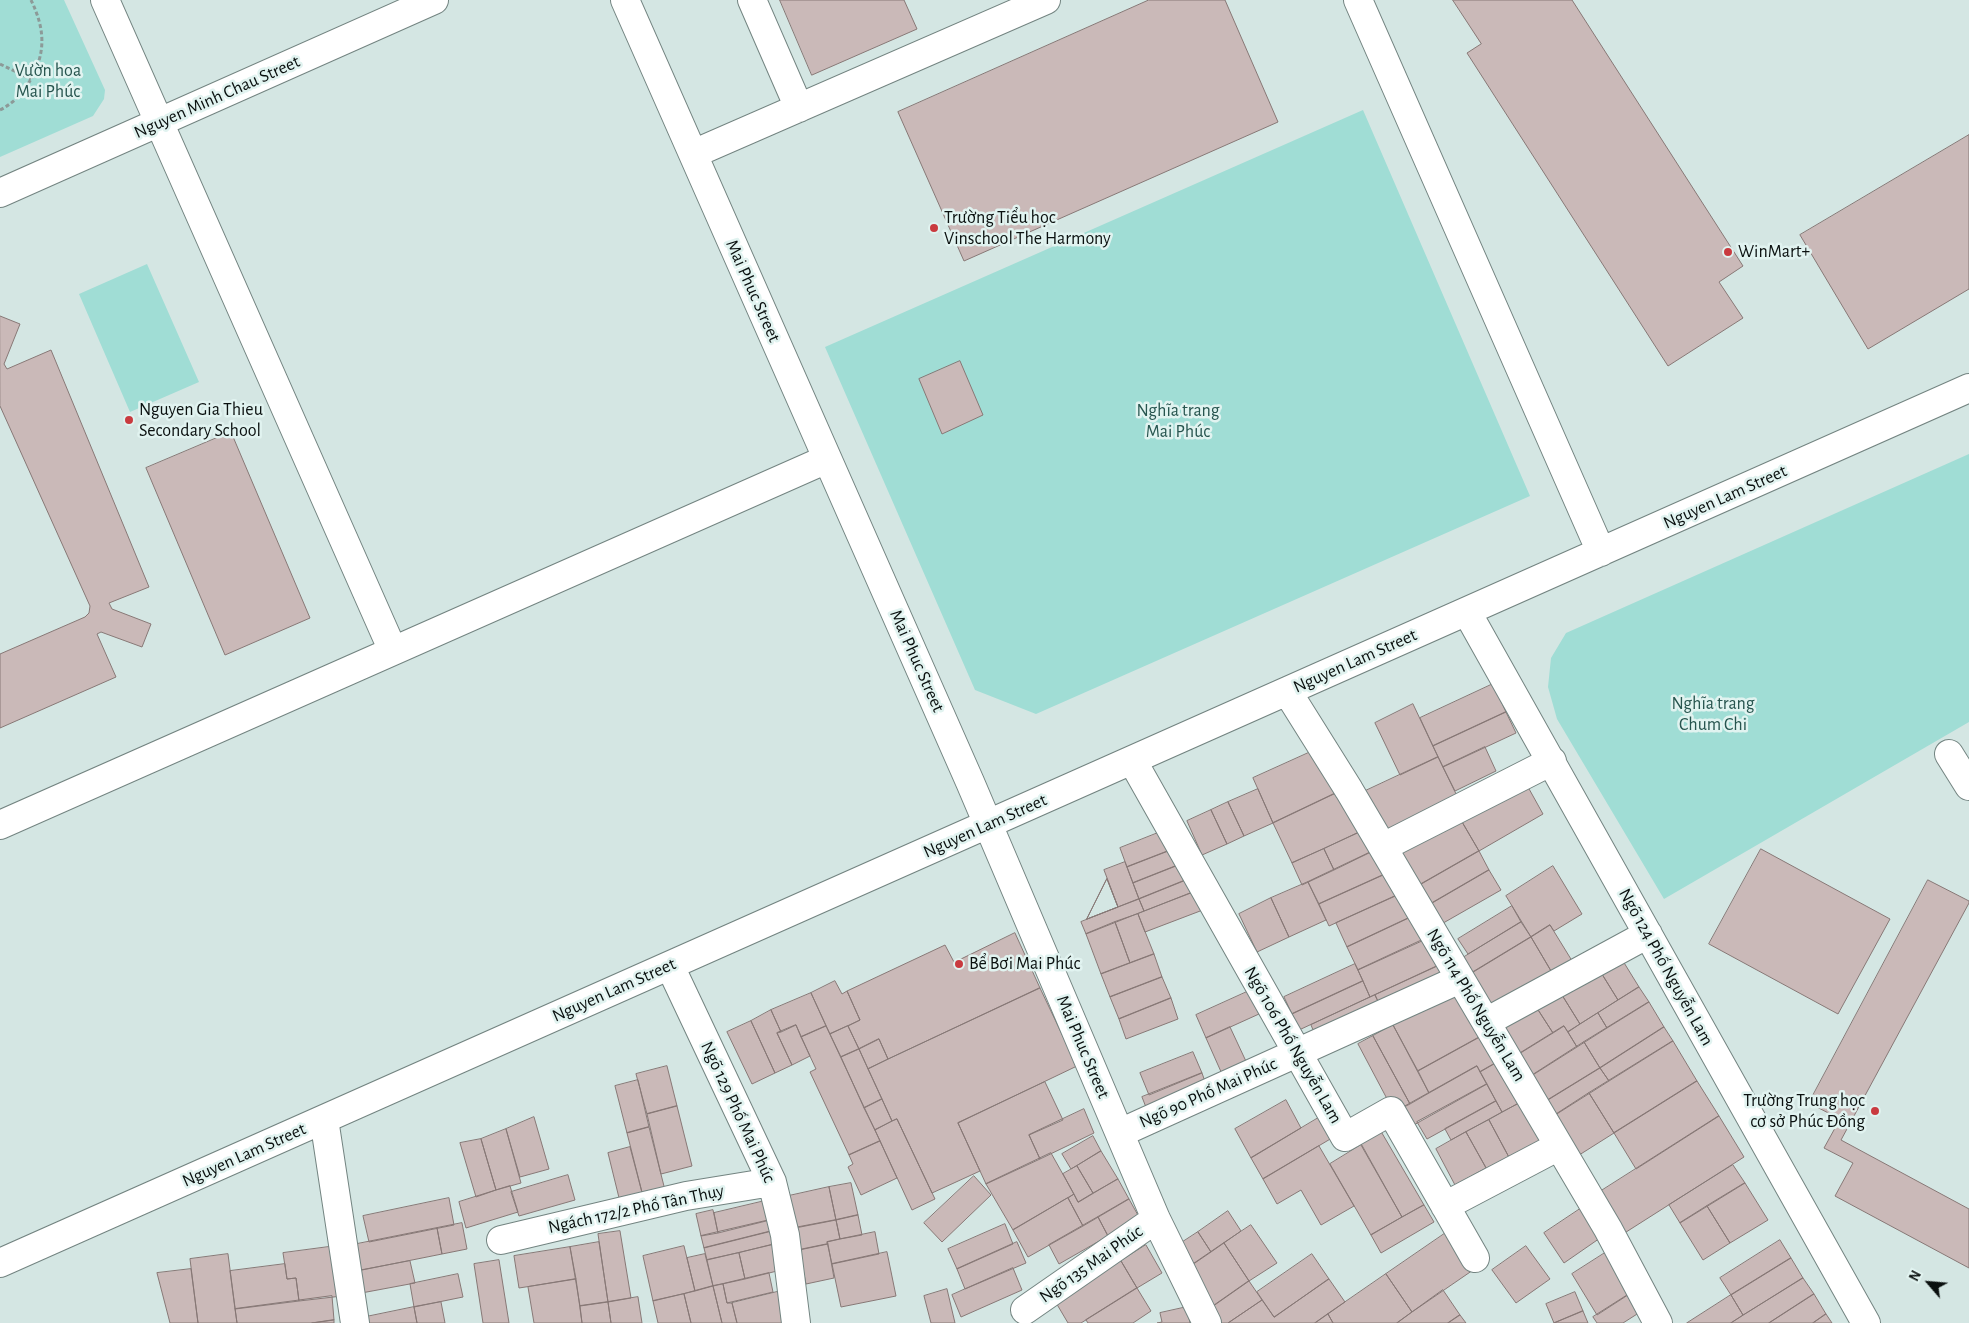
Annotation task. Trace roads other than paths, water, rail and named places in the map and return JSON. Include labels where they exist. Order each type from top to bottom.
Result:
[{"type":"street","points":[[105,0],[393,651]]},
{"type":"street","name":"Nguyen Minh Chau Street","points":[[0,193],[434,0]]},
{"type":"street","name":"Mai Phuc Street","points":[[625,0],[988,824],[1156,1219],[1207,1323]]},
{"type":"street","points":[[752,0],[799,108]]},
{"type":"street","points":[[693,154],[1046,0]]},
{"type":"street","points":[[1358,0],[1601,552]]},
{"type":"street","name":"Nguyen Lam Street","points":[[0,1263],[1969,388]]},
{"type":"street","points":[[0,825],[827,459]]},
{"type":"street","name":"Ngõ 124 Phố Nguyễn Lam","points":[[1467,612],[1866,1323]]},
{"type":"street","name":"Ngõ 114 Phố Nguyễn Lam","points":[[1288,691],[1559,1146],[1608,1230],[1658,1323]]},
{"type":"street","points":[[1949,754],[1969,786]]},
{"type":"street","name":"Ngõ 106 Phố Nguyễn Lam","points":[[1132,760],[1345,1137],[1391,1111],[1475,1258]]},
{"type":"street","points":[[1383,848],[1552,761]]},
{"type":"street","points":[[1486,1022],[1648,934]]},
{"type":"street","name":"Ngõ 129 Phố Mai Phúc","points":[[670,966],[772,1182],[785,1235],[796,1323]]},
{"type":"street","name":"Ngõ 90 Phố Mai Phúc","points":[[1120,1133],[1460,979]]},
{"type":"street","points":[[324,1119],[355,1323]]},
{"type":"street","points":[[1444,1206],[1559,1146]]},
{"type":"street","name":"Ngách 172/2 Phố Tân Thụy","points":[[501,1240],[686,1196],[772,1182]]},
{"type":"street","name":"Ngõ 135 Mai Phúc","points":[[1025,1310],[1156,1219]]},
{"type":"place","name":"Trường Tiểu học Vinschool The Harmony","points":[[934,228]]},
{"type":"place","name":"WinMart+","points":[[1728,252]]},
{"type":"place","name":"Nguyen Gia Thieu Secondary School","points":[[129,420]]},
{"type":"place","name":"Bể Bơi Mai Phúc","points":[[959,964]]},
{"type":"place","name":"Trường Trung học cơ sở Phúc Đồng","points":[[1875,1111]]},
{"type":"park label","name":"Vườn hoa Mai Phúc","points":[[48,81]]},
{"type":"park label","name":"Nghĩa trang Mai Phúc","points":[[1178,421]]},
{"type":"park label","name":"Nghĩa trang Chum Chi","points":[[1713,714]]}]
